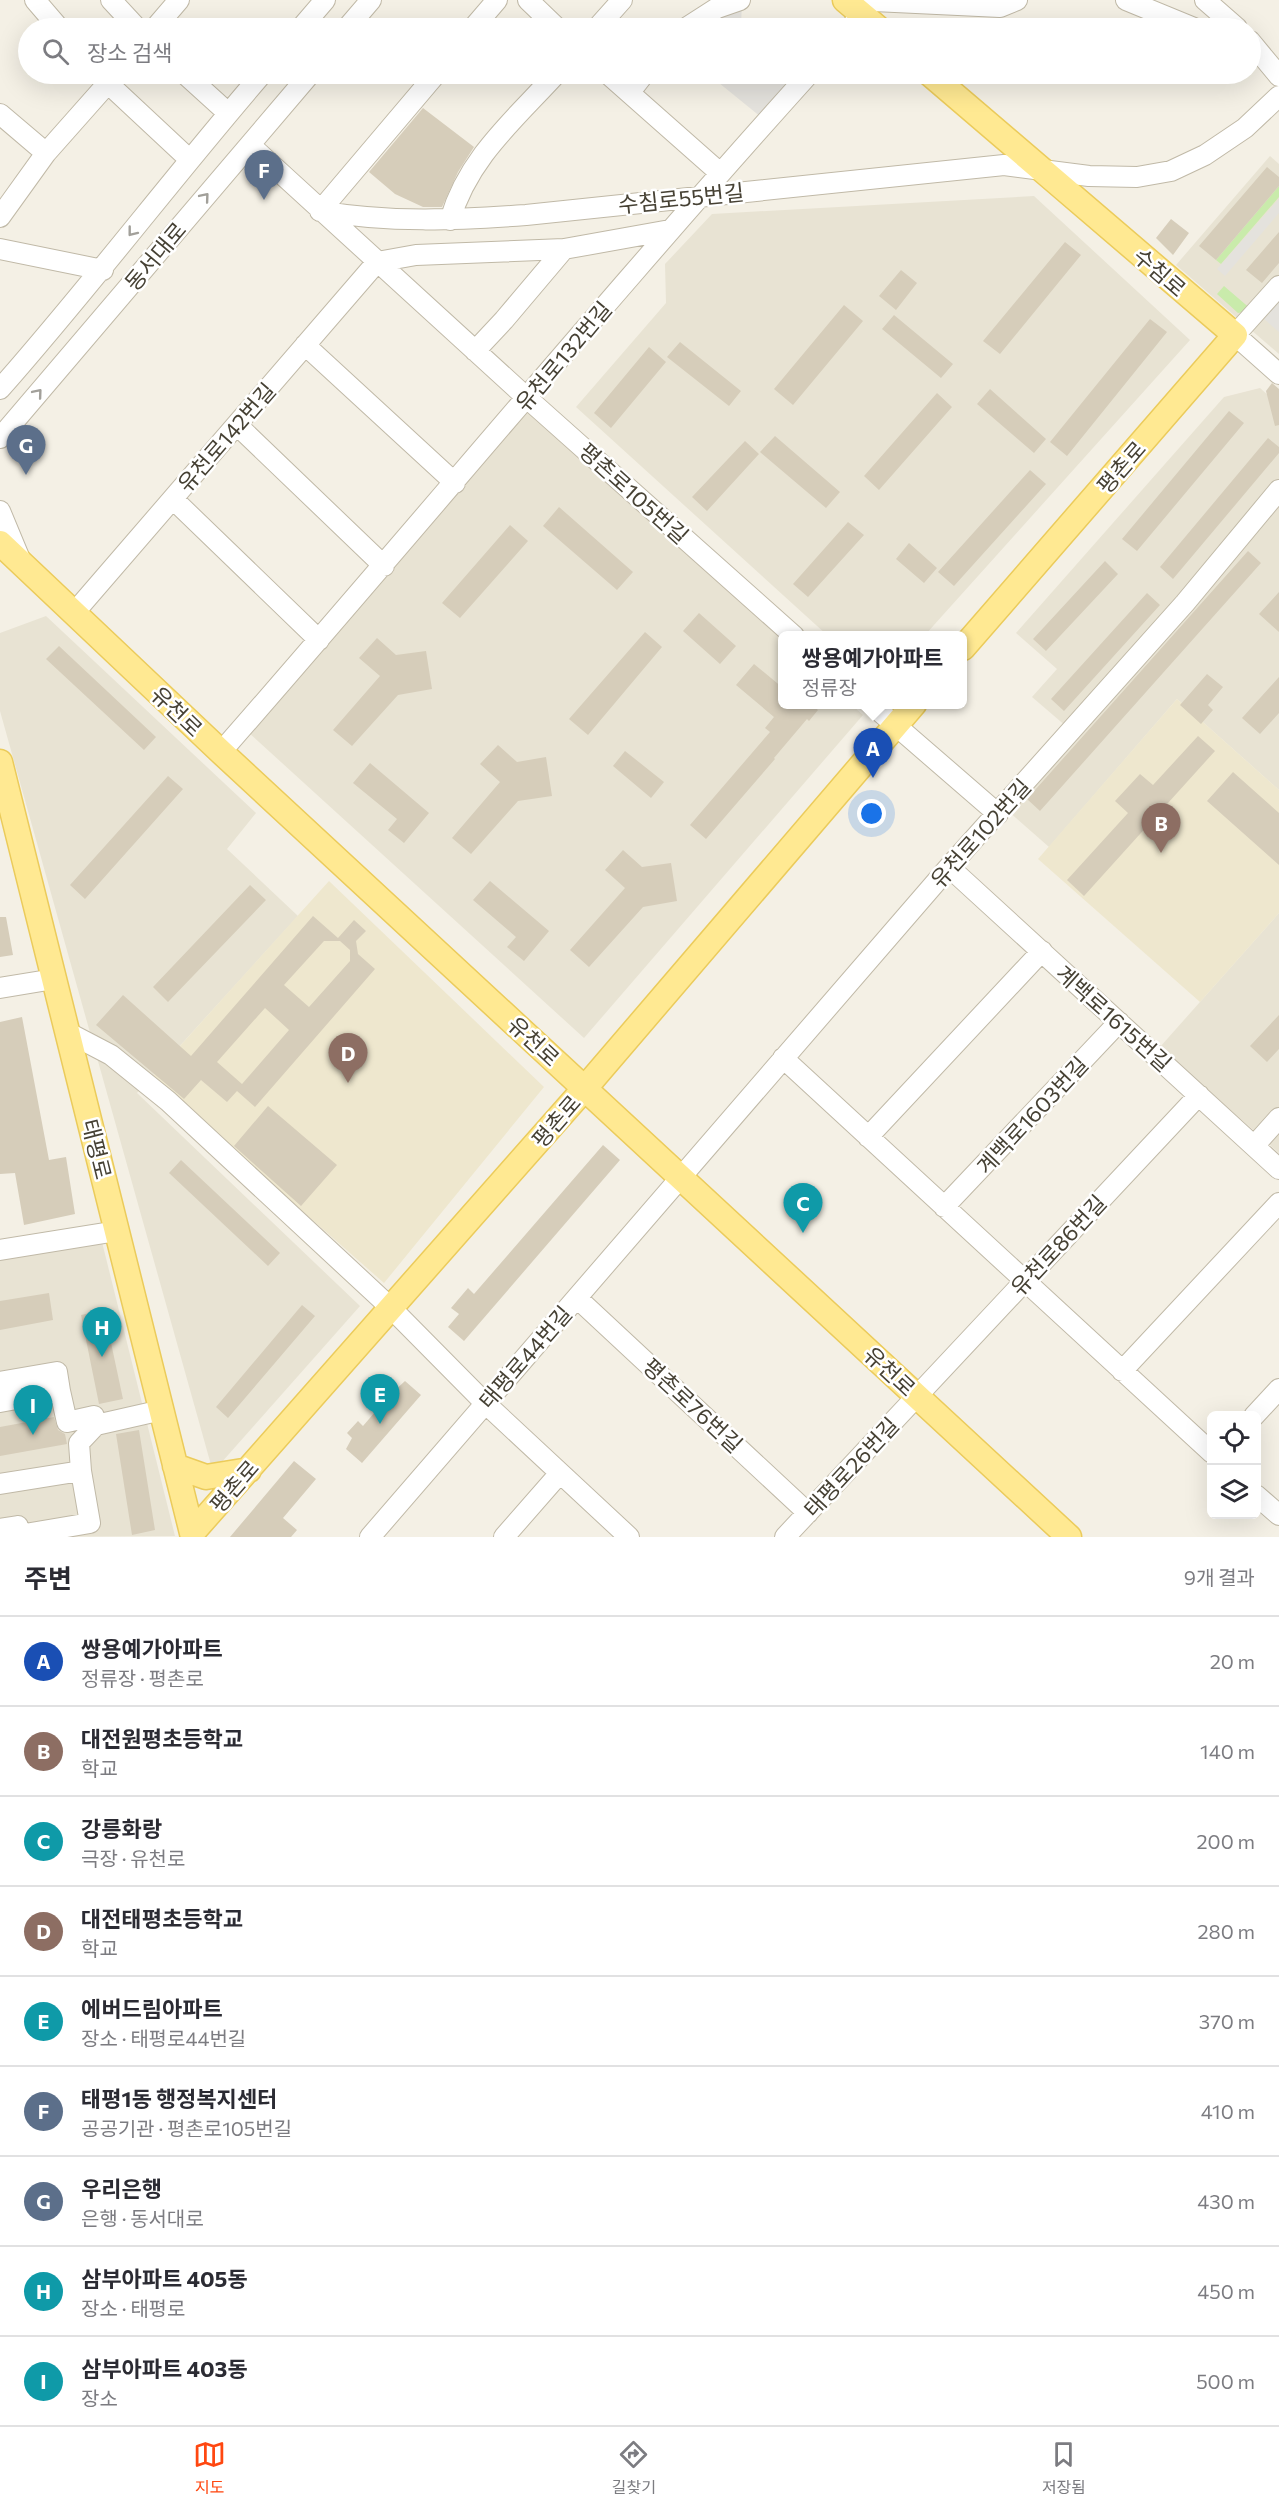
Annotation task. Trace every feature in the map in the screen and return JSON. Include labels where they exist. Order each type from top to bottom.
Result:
[{"type":"main road","name":"수침로","points":[[942,84],[1235,335]]},
{"type":"main road","name":"평촌로","points":[[967,643],[1235,335]]},
{"type":"main road","name":"유천로","points":[[0,543],[220,752],[1069,1537]]},
{"type":"main road","name":"평촌로","points":[[193,1535],[585,1088],[910,709]]},
{"type":"main road","name":"태평로","points":[[0,762],[193,1535]]},
{"type":"main road","points":[[176,1466],[206,1477],[249,1470]]},
{"type":"street","points":[[35,0],[50,18]]},
{"type":"street","points":[[111,0],[128,18]]},
{"type":"street","points":[[164,18],[179,0]]},
{"type":"street","points":[[310,18],[325,0]]},
{"type":"street","points":[[356,18],[371,0]]},
{"type":"street","points":[[482,18],[497,0]]},
{"type":"street","points":[[528,0],[547,18]]},
{"type":"street","points":[[606,18],[622,0]]},
{"type":"street","points":[[702,18],[717,8],[740,0]]},
{"type":"street","points":[[864,12],[1000,7],[1017,0]]},
{"type":"street","points":[[1126,0],[1170,18]]},
{"type":"street","points":[[1205,0],[1226,18]]},
{"type":"street","points":[[1261,54],[1279,76]]},
{"type":"street","points":[[0,217],[46,153],[101,84]]},
{"type":"street","points":[[114,84],[189,159]]},
{"type":"street","points":[[196,84],[228,113]]},
{"type":"street","name":"동서대로","points":[[0,389],[7,378],[103,270],[189,159],[253,84]]},
{"type":"street","name":"동서대로","points":[[0,438],[302,84]]},
{"type":"street","points":[[320,211],[428,84]]},
{"type":"street","points":[[450,220],[457,197],[479,157],[547,84]]},
{"type":"street","points":[[620,84],[720,173]]},
{"type":"street","points":[[630,92],[637,84]]},
{"type":"street","name":"유천로132번길","points":[[220,752],[384,566],[699,196],[800,84]]},
{"type":"street","points":[[1041,169],[1089,176],[1137,177],[1171,171],[1205,155],[1245,128],[1279,96]]},
{"type":"street","points":[[0,114],[46,153]]},
{"type":"street","name":"평촌로105번길","points":[[250,145],[527,398],[788,631]]},
{"type":"street","name":"수침로55번길","points":[[320,211],[358,218],[450,220],[526,215],[1004,165],[1041,169]]},
{"type":"street","points":[[377,262],[416,255],[564,249],[670,230]]},
{"type":"street","name":"동서대로","points":[[0,249],[103,270]]},
{"type":"street","points":[[475,351],[564,249]]},
{"type":"street","name":"유천로142번길","points":[[74,613],[377,262]]},
{"type":"street","name":"평촌로","points":[[1235,335],[1279,286]]},
{"type":"street","name":"수침로","points":[[1235,335],[1279,374]]},
{"type":"street","points":[[305,345],[455,483]]},
{"type":"street","points":[[237,425],[384,566]]},
{"type":"street","name":"유천로102번길","points":[[680,1177],[949,867],[1185,603],[1279,490]]},
{"type":"street","points":[[172,499],[319,640]]},
{"type":"street","points":[[0,511],[21,562]]},
{"type":"street","points":[[876,709],[998,814]]},
{"type":"street","name":"계백로1615번길","points":[[949,867],[1279,1169]]},
{"type":"street","points":[[868,1137],[1042,951]]},
{"type":"street","points":[[0,988],[54,979]]},
{"type":"street","name":"계백로1603번길","points":[[944,1207],[1119,1022]]},
{"type":"street","points":[[68,1032],[111,1055],[168,1101],[391,1308],[485,1403],[629,1537]]},
{"type":"street","points":[[783,1058],[1207,1448]]},
{"type":"street","name":"유천로86번길","points":[[917,1396],[1199,1095]]},
{"type":"street","points":[[1254,1146],[1279,1118]]},
{"type":"street","name":"태평로44번길","points":[[370,1537],[680,1177]]},
{"type":"street","points":[[1122,1371],[1279,1203]]},
{"type":"street","points":[[0,1250],[117,1231]]},
{"type":"street","name":"평촌로76번길","points":[[577,1298],[799,1528]]},
{"type":"street","points":[[0,1382],[57,1372],[67,1422],[94,1416],[96,1425]]},
{"type":"street","points":[[1259,1411],[1279,1389]]},
{"type":"street","points":[[0,1402],[60,1391]]},
{"type":"street","name":"태평로26번길","points":[[799,1528],[917,1396]]},
{"type":"street","points":[[0,1529],[18,1526],[19,1535],[90,1523],[81,1471],[79,1443],[96,1425],[162,1410]]},
{"type":"street","points":[[0,1484],[81,1471]]},
{"type":"street","points":[[504,1537],[560,1473]]},
{"type":"street","points":[[1261,1499],[1279,1515]]},
{"type":"shaded area","points":[[742,0],[741,18],[706,18]]},
{"type":"shaded area","points":[[720,84],[796,84],[797,87],[766,121]]},
{"type":"shaded area","points":[[1270,156],[1279,164],[1279,354],[1176,265]]},
{"type":"shaded area","points":[[1034,196],[1190,340],[929,631],[823,631],[576,407],[666,303],[665,264],[712,214]]},
{"type":"shaded area","points":[[1279,199],[1279,213],[1225,276],[1217,269]]},
{"type":"shaded area","points":[[1279,301],[1279,332],[1263,318]]},
{"type":"shaded area","points":[[1260,388],[1279,405],[1279,790],[1177,699],[1049,847],[1000,804],[1067,727],[1032,697],[1057,669],[1016,633],[1224,397]]},
{"type":"shaded area","points":[[528,406],[778,636],[778,709],[856,709],[863,715],[584,1038],[248,732]]},
{"type":"shaded area","points":[[46,616],[256,813],[227,849],[298,916],[137,1093],[360,1306],[213,1472],[0,711],[0,633]]},
{"type":"shaded area","points":[[1177,699],[1279,790],[1279,913],[1200,1002],[1038,859]]},
{"type":"shaded area","points":[[329,881],[544,1087],[384,1283],[151,1078]]},
{"type":"shaded area","points":[[1279,913],[1279,1153],[1160,1047]]},
{"type":"shaded area","points":[[101,1238],[175,1536],[0,1537],[0,1255]]},
{"type":"green space","points":[[1279,186],[1279,197],[1221,264],[1216,260]]},
{"type":"green space","points":[[1224,286],[1252,310],[1238,313],[1217,294]]},
{"type":"building","points":[[423,108],[474,147],[458,172],[442,207],[423,207],[395,194],[369,172]]},
{"type":"building","points":[[1267,167],[1279,177],[1279,186],[1216,260],[1199,246]]},
{"type":"building","points":[[1171,219],[1189,233],[1173,255],[1156,238]]},
{"type":"building","points":[[1279,232],[1279,263],[1262,283],[1246,270]]},
{"type":"building","points":[[1065,242],[1081,255],[1000,354],[983,341]]},
{"type":"building","points":[[901,270],[917,283],[896,310],[879,296]]},
{"type":"building","points":[[844,305],[863,321],[793,405],[774,389]]},
{"type":"building","points":[[894,315],[953,364],[941,378],[882,329]]},
{"type":"building","points":[[1150,319],[1167,332],[1067,456],[1050,442]]},
{"type":"building","points":[[680,342],[741,391],[729,406],[667,357]]},
{"type":"building","points":[[649,347],[666,362],[611,428],[594,413]]},
{"type":"building","points":[[1272,383],[1279,389],[1279,425],[1275,426],[1266,391]]},
{"type":"building","points":[[990,389],[1046,439],[1034,453],[977,404]]},
{"type":"building","points":[[937,393],[952,407],[879,490],[864,476]]},
{"type":"building","points":[[1229,411],[1244,423],[1137,551],[1122,539]]},
{"type":"building","points":[[775,436],[840,492],[826,508],[760,452]]},
{"type":"building","points":[[1268,438],[1279,447],[1279,453],[1173,579],[1160,567]]},
{"type":"building","points":[[745,441],[759,454],[707,511],[692,497]]},
{"type":"building","points":[[1030,470],[1046,484],[954,586],[938,572]]},
{"type":"building","points":[[559,507],[633,572],[617,590],[543,526]]},
{"type":"building","points":[[848,522],[864,535],[808,597],[793,584]]},
{"type":"building","points":[[510,525],[528,541],[460,618],[442,603]]},
{"type":"building","points":[[909,543],[937,568],[924,583],[896,559]]},
{"type":"building","points":[[1248,551],[1261,563],[1040,811],[1027,799]]},
{"type":"building","points":[[1105,561],[1118,574],[1046,651],[1033,639]]},
{"type":"building","points":[[1279,592],[1279,632],[1259,614]]},
{"type":"building","points":[[1147,593],[1160,605],[1064,711],[1051,699]]},
{"type":"building","points":[[699,613],[736,646],[720,664],[683,631]]},
{"type":"building","points":[[645,632],[662,647],[588,735],[569,719]]},
{"type":"building","points":[[377,638],[396,655],[426,651],[432,689],[398,695],[352,746],[333,730],[380,676],[359,658]]},
{"type":"building","points":[[59,646],[156,737],[144,750],[46,659]]},
{"type":"building","points":[[754,664],[778,684],[778,709],[818,710],[809,721],[807,719],[706,839],[690,825],[770,732],[765,728],[774,717],[736,685]]},
{"type":"building","points":[[1207,674],[1223,687],[1208,705],[1213,710],[1201,724],[1180,705]]},
{"type":"building","points":[[1279,677],[1279,713],[1260,734],[1242,718]]},
{"type":"building","points":[[1198,736],[1215,751],[1084,896],[1067,880],[1128,813],[1115,801],[1140,774],[1153,785]]},
{"type":"building","points":[[498,745],[517,762],[546,757],[552,796],[518,801],[471,854],[452,838],[500,782],[480,764]]},
{"type":"building","points":[[625,751],[664,782],[651,798],[613,766]]},
{"type":"building","points":[[370,763],[429,813],[404,843],[388,830],[397,819],[353,783]]},
{"type":"building","points":[[1233,772],[1279,813],[1279,865],[1207,801]]},
{"type":"building","points":[[168,776],[183,789],[85,899],[70,885]]},
{"type":"building","points":[[623,850],[642,867],[671,863],[677,901],[643,907],[589,967],[570,950],[625,888],[605,870]]},
{"type":"building","points":[[490,881],[549,931],[524,961],[507,947],[516,937],[473,900]]},
{"type":"building","points":[[250,885],[266,900],[168,1002],[153,987]]},
{"type":"building","points":[[313,916],[338,938],[354,920],[366,931],[356,941],[358,954],[375,969],[255,1107],[237,1091],[227,1102],[201,1080],[184,1099],[96,1025],[123,995],[191,1056]],"holes":[[[324,941],[340,941],[350,950],[350,961],[309,1007],[284,985]],[[265,1008],[289,1030],[242,1084],[217,1062]]]},
{"type":"building","points":[[0,917],[6,917],[13,955],[0,957]]},
{"type":"building","points":[[1279,1015],[1279,1049],[1267,1062],[1250,1046]]},
{"type":"building","points":[[22,1017],[49,1160],[66,1157],[75,1214],[24,1225],[15,1173],[0,1174],[0,1022]]},
{"type":"building","points":[[268,1106],[337,1165],[301,1206],[234,1146]]},
{"type":"building","points":[[603,1145],[620,1160],[464,1341],[448,1327],[459,1314],[451,1308],[468,1288],[474,1294]]},
{"type":"building","points":[[181,1160],[280,1253],[268,1266],[169,1173]]},
{"type":"building","points":[[49,1293],[53,1320],[0,1330],[0,1301]]},
{"type":"building","points":[[302,1305],[315,1316],[228,1418],[216,1407]]},
{"type":"building","points":[[104,1310],[123,1399],[99,1404],[81,1315]]},
{"type":"building","points":[[405,1381],[421,1395],[362,1463],[346,1449],[352,1438],[347,1433],[358,1421],[363,1426],[381,1405],[376,1401],[387,1388],[392,1393]]},
{"type":"building","points":[[54,1417],[58,1430],[65,1434],[67,1444],[0,1456],[0,1427]]},
{"type":"building","points":[[139,1430],[155,1530],[132,1535],[116,1434]]},
{"type":"building","points":[[294,1461],[316,1479],[283,1518],[297,1530],[291,1537],[230,1537]]},
{"type":"place","name":"태평1동 행정복지센터","points":[[264,200]]},
{"type":"place","name":"우리은행","points":[[26,475]]},
{"type":"place","name":"쌍용예가아파트","points":[[873,778]]},
{"type":"place","name":"대전원평초등학교","points":[[1161,853]]},
{"type":"place","name":"대전태평초등학교","points":[[348,1083]]},
{"type":"place","name":"강릉화랑","points":[[803,1233]]},
{"type":"place","name":"삼부아파트 405동","points":[[102,1357]]},
{"type":"place","name":"에버드림아파트","points":[[380,1424]]},
{"type":"place","name":"삼부아파트 403동","points":[[33,1435]]}]
